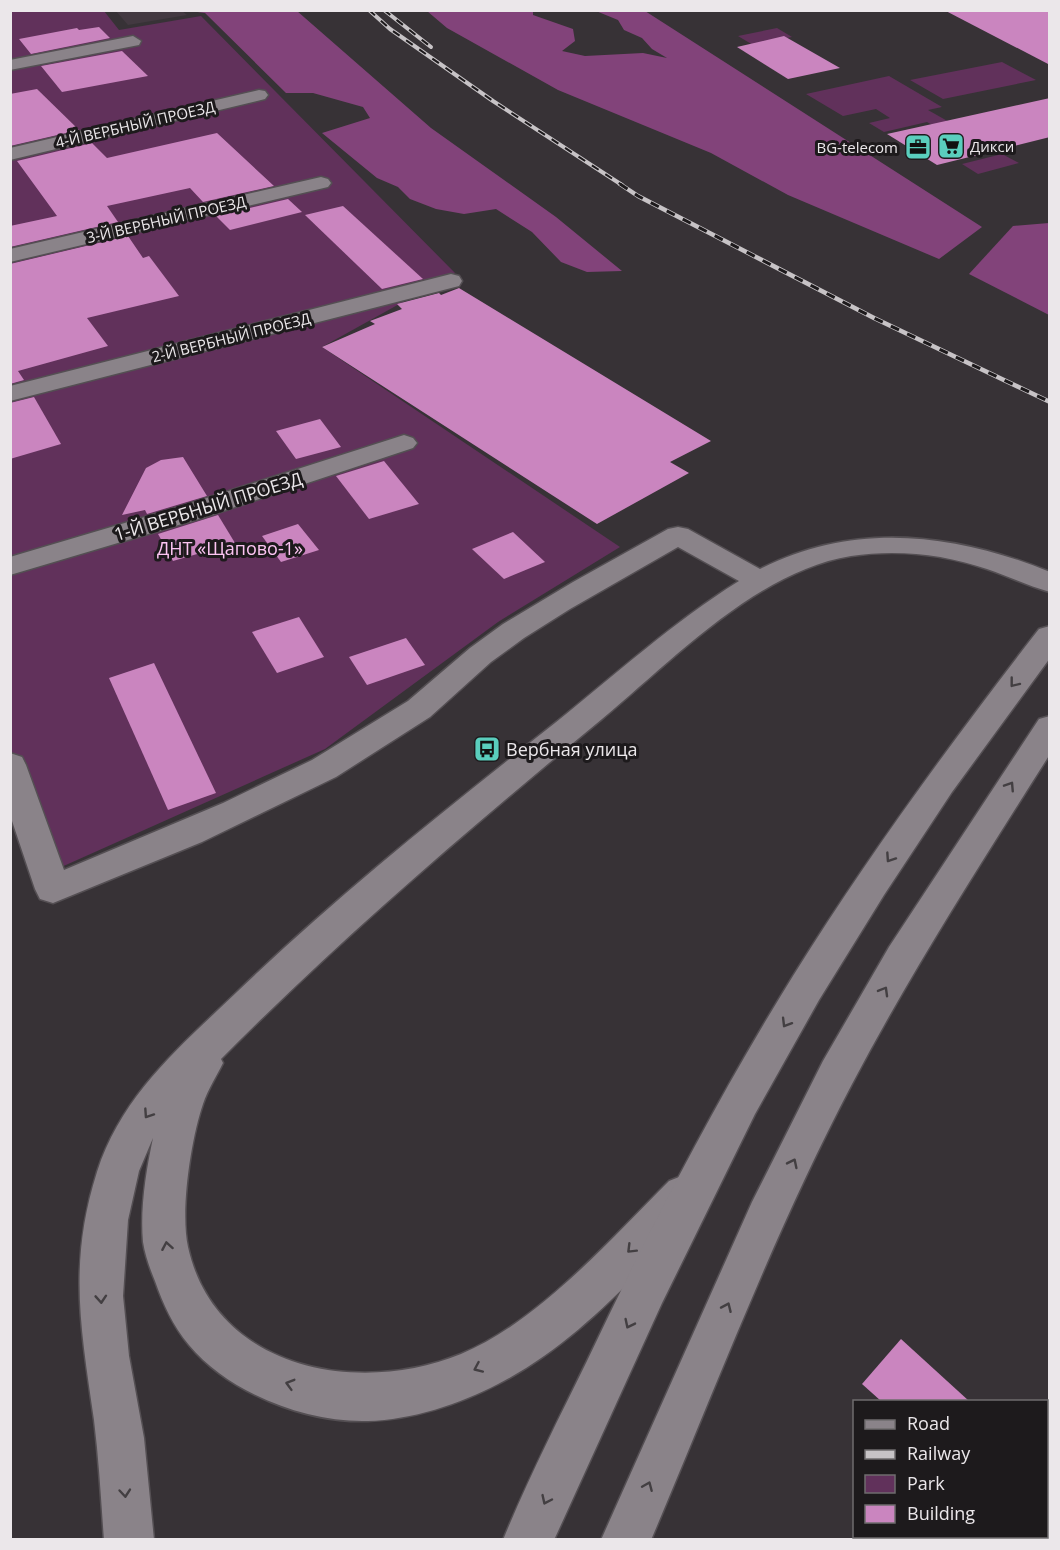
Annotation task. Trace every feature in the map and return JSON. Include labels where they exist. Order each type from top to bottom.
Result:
[{"type":"street","points":[[10,65],[133,41]]},
{"type":"street","name":"4-Й ВЕРБНЫЙ ПРОЕЗД","points":[[10,154],[259,95]]},
{"type":"street","name":"3-Й ВЕРБНЫЙ ПРОЕЗД","points":[[10,256],[321,183]]},
{"type":"street","name":"2-Й ВЕРБНЫЙ ПРОЕЗД","points":[[10,394],[451,281]]},
{"type":"street","name":"1-Й ВЕРБНЫЙ ПРОЕЗД","points":[[10,566],[192,512],[404,443]]},
{"type":"street","points":[[10,765],[53,888],[249,807],[331,764],[409,717],[490,648],[555,603],[678,534],[760,581]]},
{"type":"street","points":[[129,1539],[118,1423],[104,1343],[100,1289],[103,1237],[111,1194],[128,1143],[163,1091],[303,954],[466,813],[696,627],[760,581],[790,566],[824,554],[866,545],[909,544],[962,553],[1000,564],[1050,583]]},
{"type":"street","points":[[528,1539],[671,1236],[775,1041],[843,930],[923,810],[994,708],[1050,636]]},
{"type":"street","points":[[626,1539],[767,1216],[837,1073],[902,958],[978,835],[1050,727]]},
{"type":"street","points":[[229,1024],[197,1071],[181,1108],[171,1149],[165,1204],[165,1245],[179,1292],[199,1324],[236,1358],[280,1381],[330,1396],[385,1397],[432,1386],[481,1368],[524,1342],[580,1300],[702,1178]]},
{"type":"shaded area","points":[[116,11],[182,11],[187,15],[128,25]]},
{"type":"shaded area","points":[[190,11],[297,11],[431,128],[556,217],[622,271],[587,272],[561,262],[532,232],[496,209],[464,214],[436,209],[410,199],[398,187],[377,178],[322,133],[370,118],[363,107],[313,93],[286,93],[205,13]]},
{"type":"shaded area","points":[[427,11],[533,11],[533,15],[573,29],[575,41],[562,51],[585,56],[643,53],[667,58],[652,49],[642,38],[624,30],[618,20],[596,11],[645,11],[982,227],[939,259],[788,195],[711,153],[558,90],[447,28]]},
{"type":"shaded area","points":[[1049,223],[1049,315],[969,274],[1013,226]]},
{"type":"green space","name":"ДНТ «Щапово-1»","points":[[11,11],[104,11],[119,30],[201,16],[455,273],[322,347],[620,547],[498,622],[325,749],[39,877],[11,800]]},
{"type":"green space","points":[[777,28],[792,37],[753,45],[738,36]]},
{"type":"green space","points":[[1002,62],[1036,80],[943,99],[910,80]]},
{"type":"green space","points":[[889,76],[942,107],[928,110],[958,127],[943,131],[927,122],[884,132],[869,123],[890,118],[876,109],[843,116],[806,94]]},
{"type":"green space","points":[[1002,154],[1019,163],[978,174],[962,164]]},
{"type":"building","points":[[944,10],[1050,10],[1050,65]]},
{"type":"building","points":[[99,27],[110,38],[31,54],[19,39],[77,28],[79,30]]},
{"type":"building","points":[[784,36],[840,68],[788,79],[737,47]]},
{"type":"building","points":[[122,51],[148,76],[62,92],[41,66]]},
{"type":"building","points":[[37,89],[79,130],[10,146],[10,94]]},
{"type":"building","points":[[1050,98],[1050,137],[937,165],[887,134]]},
{"type":"building","points":[[217,133],[274,186],[203,202],[190,188],[107,206],[118,222],[10,247],[10,226],[57,216],[17,161],[92,143],[107,158]]},
{"type":"building","points":[[288,199],[302,212],[230,230],[216,216]]},
{"type":"building","points":[[343,206],[423,279],[382,289],[305,215]]},
{"type":"building","points":[[128,236],[143,258],[149,256],[179,296],[87,318],[108,346],[18,371],[24,380],[10,384],[10,264]]},
{"type":"building","points":[[459,288],[711,441],[670,462],[689,473],[597,524],[322,347],[375,324],[370,321],[402,309],[397,304],[439,293],[441,295]]},
{"type":"building","points":[[34,397],[61,444],[10,459],[10,403]]},
{"type":"building","points":[[320,419],[341,447],[296,459],[276,431]]},
{"type":"building","points":[[183,457],[207,496],[147,514],[145,510],[122,515],[146,468],[161,460]]},
{"type":"building","points":[[384,461],[419,504],[369,519],[336,476]]},
{"type":"building","points":[[218,515],[235,543],[173,561],[158,534]]},
{"type":"building","points":[[298,524],[319,550],[281,562],[262,536]]},
{"type":"building","points":[[513,532],[545,562],[504,579],[472,549]]},
{"type":"building","points":[[299,617],[324,657],[277,673],[252,632]]},
{"type":"building","points":[[406,638],[425,665],[367,685],[349,657]]},
{"type":"building","points":[[154,663],[216,793],[168,810],[109,678]]},
{"type":"building","points":[[901,1339],[968,1400],[880,1400],[862,1384]]},
{"type":"railway","points":[[369,10],[390,29],[493,101],[622,185]]},
{"type":"railway","points":[[384,10],[431,47]]},
{"type":"railway","points":[[620,184],[638,196],[874,318],[1050,402]]},
{"type":"place","name":"Дикси","points":[[951,146]]},
{"type":"place","name":"BG-telecom","points":[[918,147]]},
{"type":"place","name":"Вербная улица","points":[[487,749]]}]
